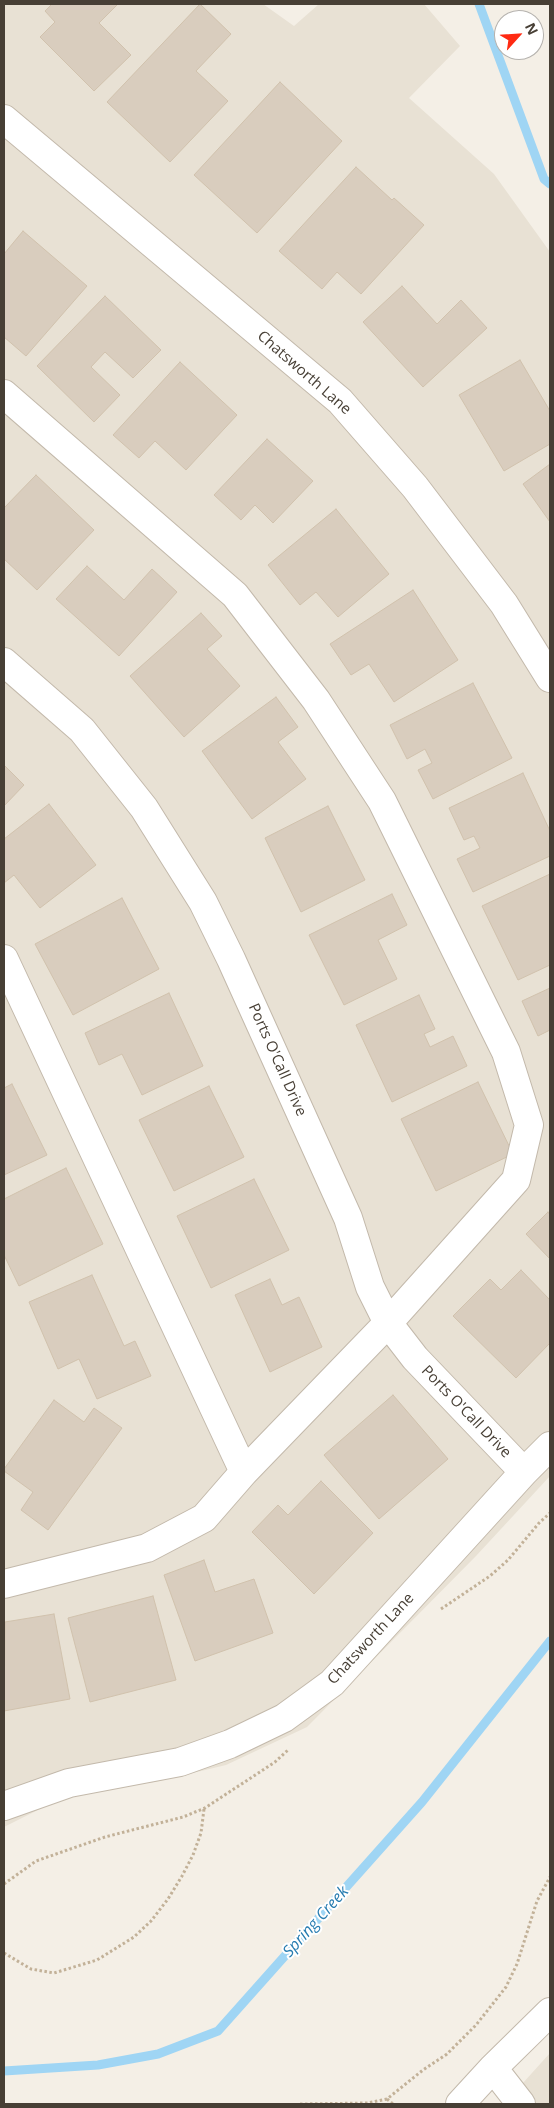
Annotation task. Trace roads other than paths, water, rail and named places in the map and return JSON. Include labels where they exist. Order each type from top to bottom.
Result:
[{"type":"street","name":"Chatsworth Lane","points":[[4,119],[340,401],[415,487],[504,604],[550,678]]},
{"type":"street","points":[[4,394],[235,595],[316,700],[382,801],[506,1052],[530,1125],[516,1180],[388,1323],[244,1472],[204,1518],[147,1548],[4,1584]]},
{"type":"street","name":"Ports O'Call Drive","points":[[4,662],[82,730],[144,808],[203,902],[231,959],[348,1218],[370,1287],[388,1323],[415,1358],[524,1472]]},
{"type":"street","points":[[4,959],[244,1472]]},
{"type":"street","name":"Chatsworth Lane","points":[[4,1806],[69,1783],[180,1762],[230,1744],[284,1718],[332,1683],[524,1472],[550,1446]]},
{"type":"street","points":[[460,2104],[493,2068],[550,2012]]},
{"type":"street","points":[[493,2068],[521,2104]]},
{"type":"waterway","points":[[479,4],[544,179],[550,184]]},
{"type":"waterway","name":"Spring Creek","points":[[4,2071],[98,2065],[158,2054],[218,2031],[422,1802],[550,1641]]}]
